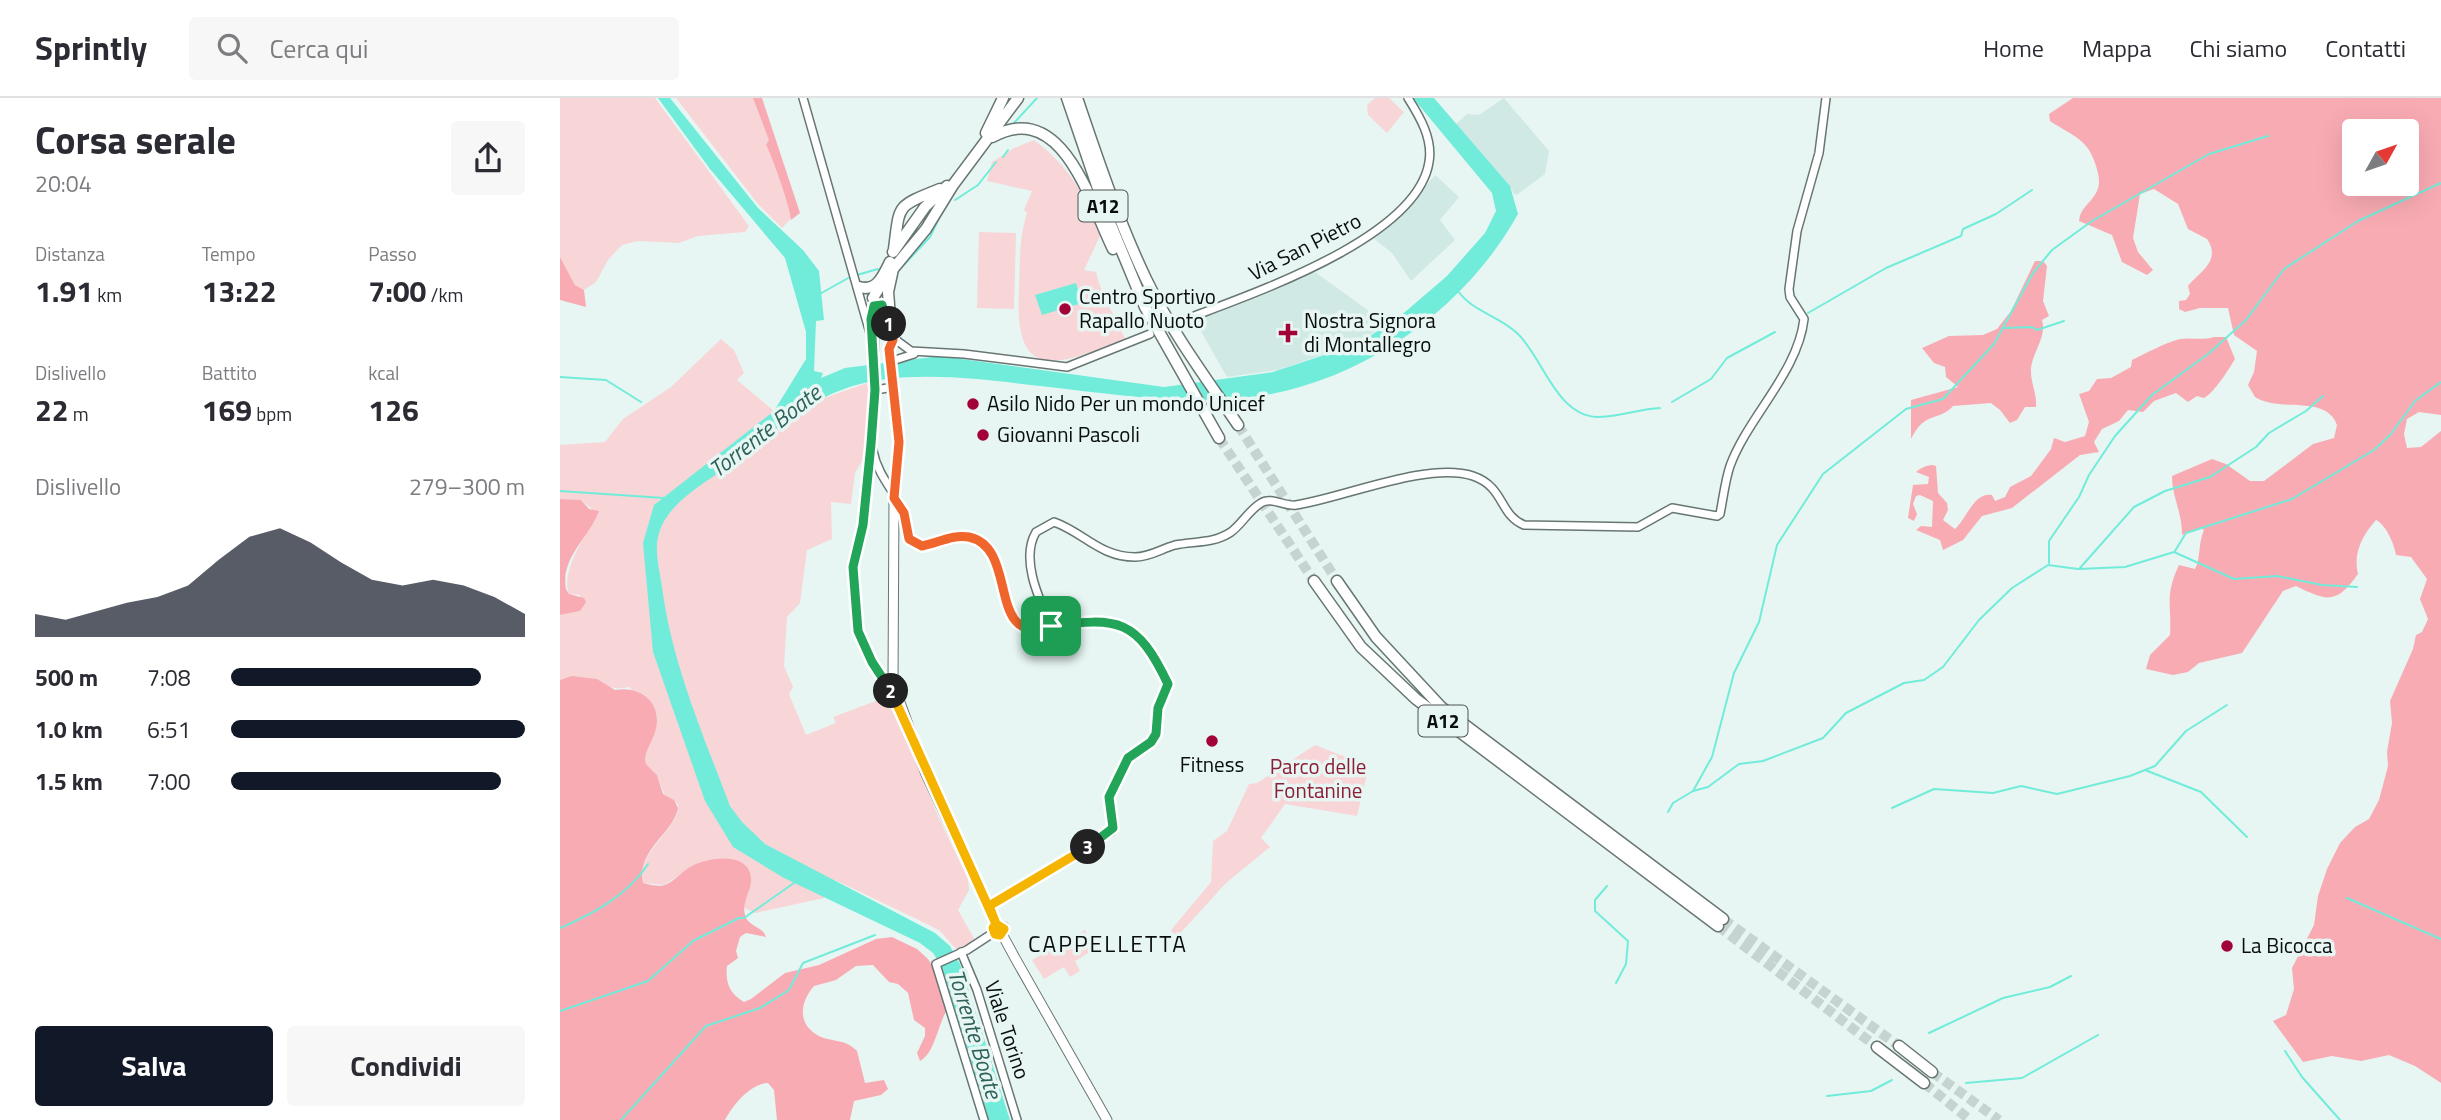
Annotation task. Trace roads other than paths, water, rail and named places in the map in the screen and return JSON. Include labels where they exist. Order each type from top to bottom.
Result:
[{"type":"highway","points":[[986,138],[1003,98]]},
{"type":"highway","points":[[856,281],[869,288],[876,285],[1017,98]]},
{"type":"highway","name":"A12","points":[[1071,99],[1108,218],[1145,307],[1219,438]]},
{"type":"highway","name":"A12","points":[[1071,99],[1114,208],[1147,281],[1238,425]]},
{"type":"highway","points":[[986,138],[1003,130],[1039,129],[1068,153],[1112,246],[1145,307]]},
{"type":"highway","points":[[891,329],[888,292],[894,261],[897,217],[908,203],[943,195]]},
{"type":"highway","points":[[873,298],[894,261],[926,229],[943,195]]},
{"type":"highway","name":"A12","points":[[1314,581],[1337,617],[1390,676],[1453,730],[1721,923]]},
{"type":"highway","name":"A12","points":[[1337,581],[1376,638],[1441,707],[1598,832]]},
{"type":"highway","points":[[1899,1046],[1932,1072]]},
{"type":"highway","points":[[1877,1047],[1924,1083]]},
{"type":"main road","points":[[871,319],[867,306],[873,298],[885,303],[893,343],[889,349],[878,351],[872,341]]},
{"type":"main road","points":[[891,329],[884,308],[879,304],[873,307],[871,319],[875,387],[871,444],[863,525],[853,567],[858,631],[872,662],[899,705]]},
{"type":"main road","points":[[889,349],[899,442],[894,498],[892,673],[899,705],[926,774],[989,906],[997,930],[1107,1120]]},
{"type":"street","points":[[803,98],[872,341]]},
{"type":"street","name":"Via San Pietro","points":[[1181,321],[1284,282],[1347,249],[1368,237],[1409,200],[1422,183],[1429,162],[1429,143],[1421,118],[1408,98]]},
{"type":"street","points":[[1051,626],[1041,604],[1030,549],[1036,532],[1045,524],[1054,522],[1110,554],[1135,557],[1153,554],[1172,546],[1214,541],[1238,527],[1261,502],[1269,500],[1293,506],[1408,477],[1457,473],[1471,476],[1498,492],[1514,521],[1524,525],[1631,528],[1647,523],[1672,508],[1711,517],[1720,514],[1730,465],[1784,370],[1803,330],[1804,319],[1790,298],[1789,289],[1797,231],[1819,153],[1826,98]]},
{"type":"street","points":[[856,281],[873,298]]},
{"type":"street","points":[[891,329],[906,349],[1067,367],[1150,334]]},
{"type":"street","points":[[889,349],[911,354]]},
{"type":"street","points":[[892,361],[928,351]]},
{"type":"street","points":[[875,387],[894,385]]},
{"type":"street","points":[[871,444],[877,469],[904,513],[908,534],[917,545],[926,546],[956,536],[983,542],[990,551],[1006,589],[1007,608],[1013,620],[1027,629],[1037,630],[1093,620],[1115,622],[1132,631],[1154,654],[1168,684],[1167,692],[1158,708],[1156,734],[1151,742],[1128,758],[1109,797],[1113,828],[1059,866],[989,906]]},
{"type":"street","points":[[877,469],[896,472]]},
{"type":"street","points":[[984,1120],[936,964],[997,930]]},
{"type":"street","name":"Viale Torino","points":[[961,952],[977,990],[1017,1120]]},
{"type":"water","name":"Torrente Boate","points":[[658,98],[670,98],[758,208],[803,250],[819,271],[824,320],[816,321],[814,371],[823,373],[821,378],[845,368],[940,356],[1164,387],[1273,372],[1360,343],[1405,312],[1447,276],[1485,233],[1496,211],[1492,193],[1413,98],[1434,98],[1510,186],[1518,214],[1495,251],[1467,284],[1435,314],[1400,341],[1361,363],[1321,380],[1279,392],[1212,400],[1138,397],[941,377],[866,383],[828,396],[783,423],[695,489],[666,518],[660,530],[657,549],[673,644],[730,806],[765,844],[935,933],[950,946],[961,966],[1010,1120],[989,1120],[942,967],[933,953],[920,943],[784,878],[733,847],[705,801],[653,652],[643,543],[654,505],[774,411],[806,359],[806,332],[785,258],[710,169]]},
{"type":"water","points":[[1076,283],[1082,303],[1042,315],[1035,295]]},
{"type":"waterway","points":[[1014,123],[1037,98]]},
{"type":"waterway","points":[[1693,791],[1712,757],[1734,673],[1759,622],[1777,545],[1823,474],[1906,409],[1943,399],[1994,344],[2033,273],[2052,250],[2092,221],[2209,154],[2268,136]]},
{"type":"waterway","points":[[1003,157],[1008,150]]},
{"type":"waterway","points":[[955,200],[978,185],[996,162]]},
{"type":"waterway","points":[[2049,563],[2049,541],[2079,497],[2089,475],[2115,436],[2152,395],[2208,354],[2246,320],[2284,269],[2358,221],[2441,183]]},
{"type":"waterway","points":[[1808,313],[1886,268],[1961,236],[1963,229],[1996,214],[2032,190]]},
{"type":"waterway","points":[[901,268],[930,237],[944,208]]},
{"type":"waterway","points":[[857,275],[878,269]]},
{"type":"waterway","points":[[818,295],[850,277]]},
{"type":"waterway","points":[[1458,291],[1471,304],[1518,334],[1561,396],[1571,407],[1583,414],[1605,417],[1660,408]]},
{"type":"waterway","points":[[2004,328],[2032,327],[2037,330],[2064,321]]},
{"type":"waterway","points":[[1672,402],[1711,379],[1727,358],[1775,332]]},
{"type":"waterway","points":[[560,377],[606,380],[641,402]]},
{"type":"waterway","points":[[2175,551],[2186,533],[2292,499],[2374,450],[2390,435],[2415,401],[2441,382]]},
{"type":"waterway","points":[[2080,568],[2134,507],[2165,491],[2210,477],[2256,447],[2269,433],[2306,411],[2323,396]]},
{"type":"waterway","points":[[560,491],[664,498]]},
{"type":"waterway","points":[[1668,812],[1673,803],[1693,791],[1708,787],[1739,764],[1763,761],[1823,738],[1846,713],[1904,683],[1924,680],[1943,667],[1979,620],[2012,588],[2048,565],[2078,569],[2125,567],[2174,552],[2234,579],[2277,576],[2322,585],[2357,587]]},
{"type":"waterway","points":[[1892,808],[1934,789],[1993,793],[2021,786],[2057,794],[2130,776],[2155,766],[2186,731],[2227,705]]},
{"type":"waterway","points":[[2145,770],[2201,792],[2247,837]]},
{"type":"waterway","points":[[560,928],[609,902],[630,885],[648,864]]},
{"type":"waterway","points":[[560,1011],[648,981],[693,941],[744,918],[794,883]]},
{"type":"waterway","points":[[1607,886],[1595,900],[1595,911],[1628,941],[1626,964],[1616,983]]},
{"type":"waterway","points":[[2347,898],[2441,939]]},
{"type":"waterway","points":[[621,1120],[706,1026],[760,1008],[789,990],[803,963],[875,935]]},
{"type":"waterway","points":[[1929,1033],[2003,998],[2050,987],[2071,976]]},
{"type":"waterway","points":[[1966,1083],[2022,1078],[2098,1035]]},
{"type":"waterway","points":[[2285,1051],[2302,1077],[2340,1120]]},
{"type":"waterway","points":[[1827,1096],[1871,1091],[1892,1080]]},
{"type":"tunnel","points":[[1238,425],[1337,581]]},
{"type":"tunnel","points":[[1219,438],[1314,581]]},
{"type":"tunnel","points":[[1723,919],[1899,1046]]},
{"type":"tunnel","points":[[1718,926],[1877,1047]]},
{"type":"tunnel","points":[[1932,1072],[1999,1120]]},
{"type":"tunnel","points":[[1924,1083],[1970,1120]]},
{"type":"place","name":"Centro Sportivo Rapallo Nuoto","points":[[1065,309]]},
{"type":"place","name":"Nostra Signora di Montallegro","points":[[1288,333]]},
{"type":"place","name":"Asilo Nido Per un mondo Unicef","points":[[973,404]]},
{"type":"place","name":"Giovanni Pascoli","points":[[983,435]]},
{"type":"place","name":"Fitness","points":[[1212,741]]},
{"type":"place","name":"La Bicocca","points":[[2227,946]]},
{"type":"district","name":"CAPPELLETTA","points":[[1108,944]]},
{"type":"park label","name":"Parco delle Fontanine","points":[[1318,779]]}]
